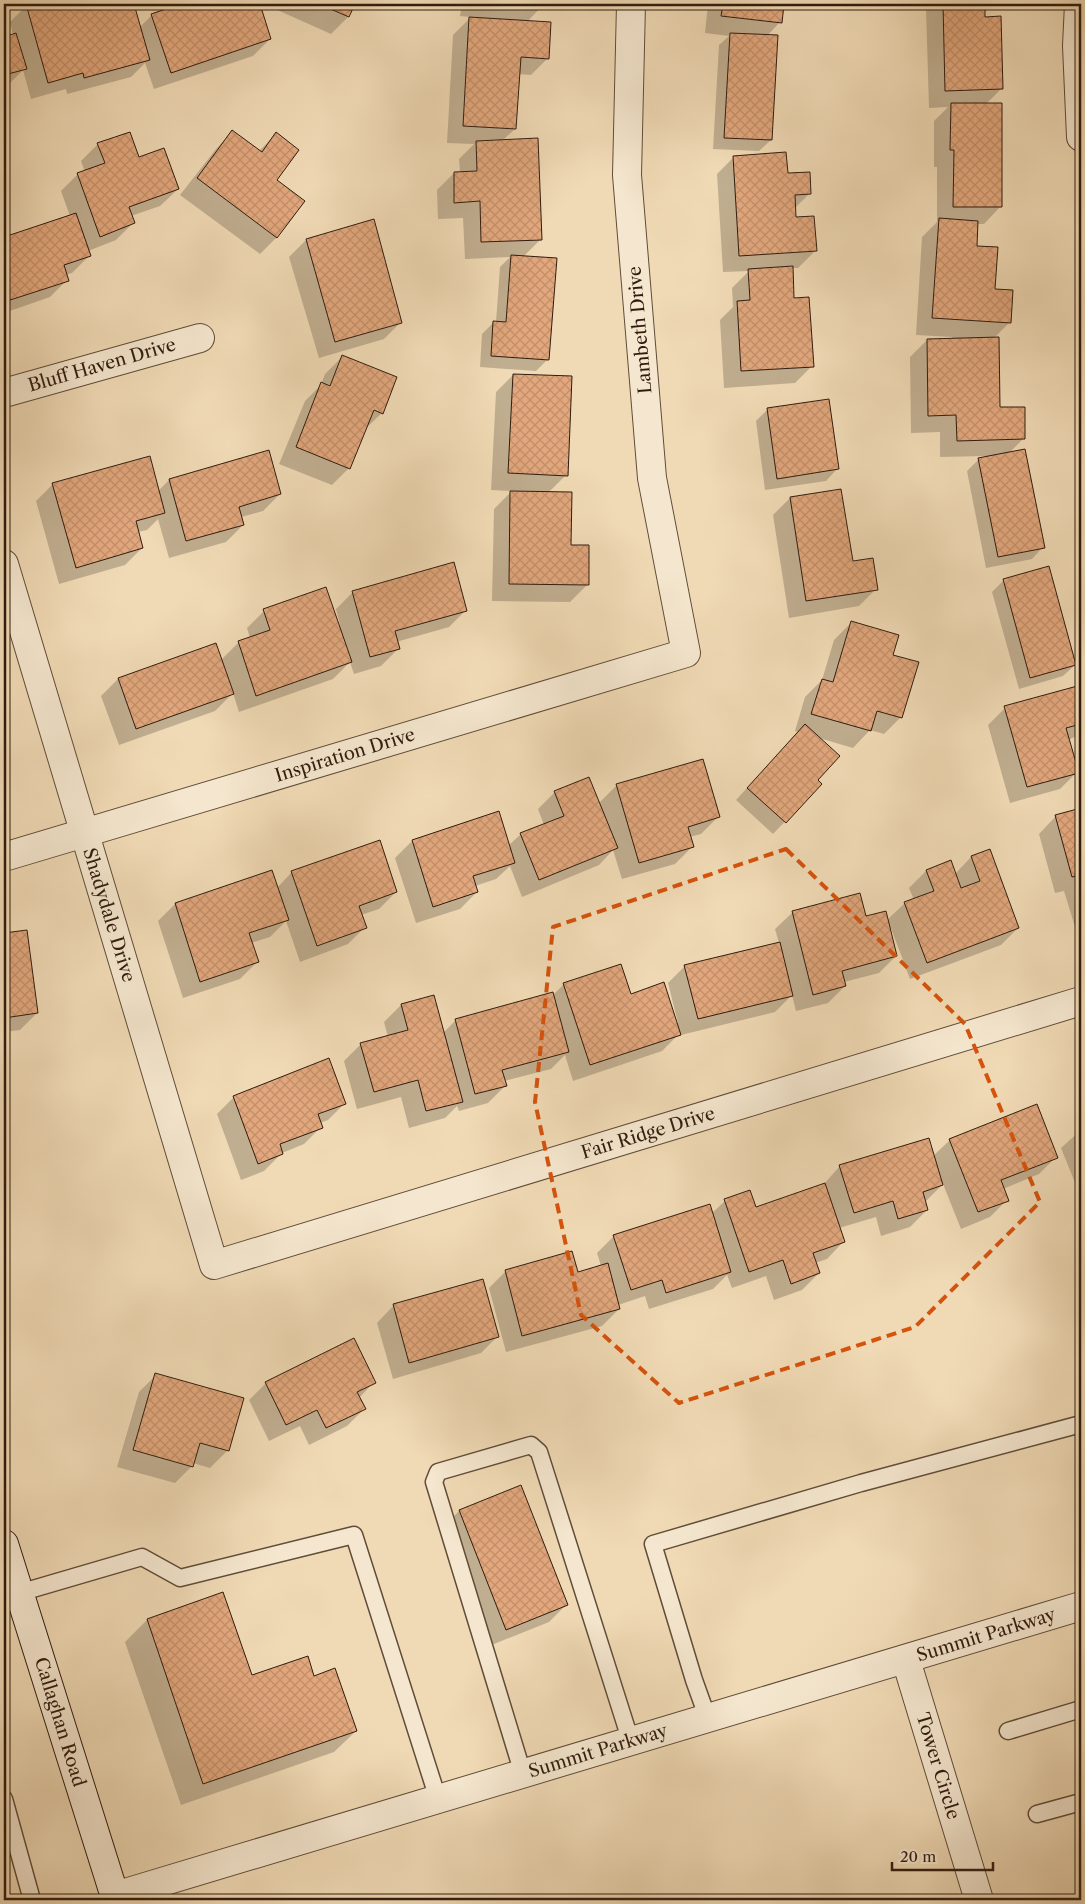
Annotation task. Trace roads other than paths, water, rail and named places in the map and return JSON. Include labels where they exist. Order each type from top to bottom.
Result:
[{"type":"street","name":"Lambeth Drive","points":[[631,4],[627,175],[652,468],[686,653]]},
{"type":"street","points":[[1079,4],[1077,46],[1081,137]]},
{"type":"street","name":"Bluff Haven Drive","points":[[4,393],[200,338]]},
{"type":"street","name":"Shadydale Drive","points":[[4,564],[214,1265]]},
{"type":"street","name":"Inspiration Drive","points":[[4,857],[686,653]]},
{"type":"street","name":"Fair Ridge Drive","points":[[214,1265],[1081,1000]]},
{"type":"street","name":"Callaghan Road","points":[[4,1544],[116,1898]]},
{"type":"street","name":"Summit Parkway","points":[[116,1898],[1081,1606]]},
{"type":"street","name":"Tower Circle","points":[[906,1660],[979,1900]]},
{"type":"lane","points":[[708,1719],[694,1680],[653,1544],[861,1483],[1081,1424]]},
{"type":"lane","points":[[522,1774],[434,1482],[438,1472],[531,1445],[539,1452],[631,1742]]},
{"type":"lane","points":[[19,1593],[142,1557],[180,1578],[354,1535],[438,1799]]},
{"type":"lane","points":[[1008,1731],[1081,1709]]},
{"type":"lane","points":[[4,1799],[32,1900]]},
{"type":"lane","points":[[1037,1814],[1081,1802]]}]
